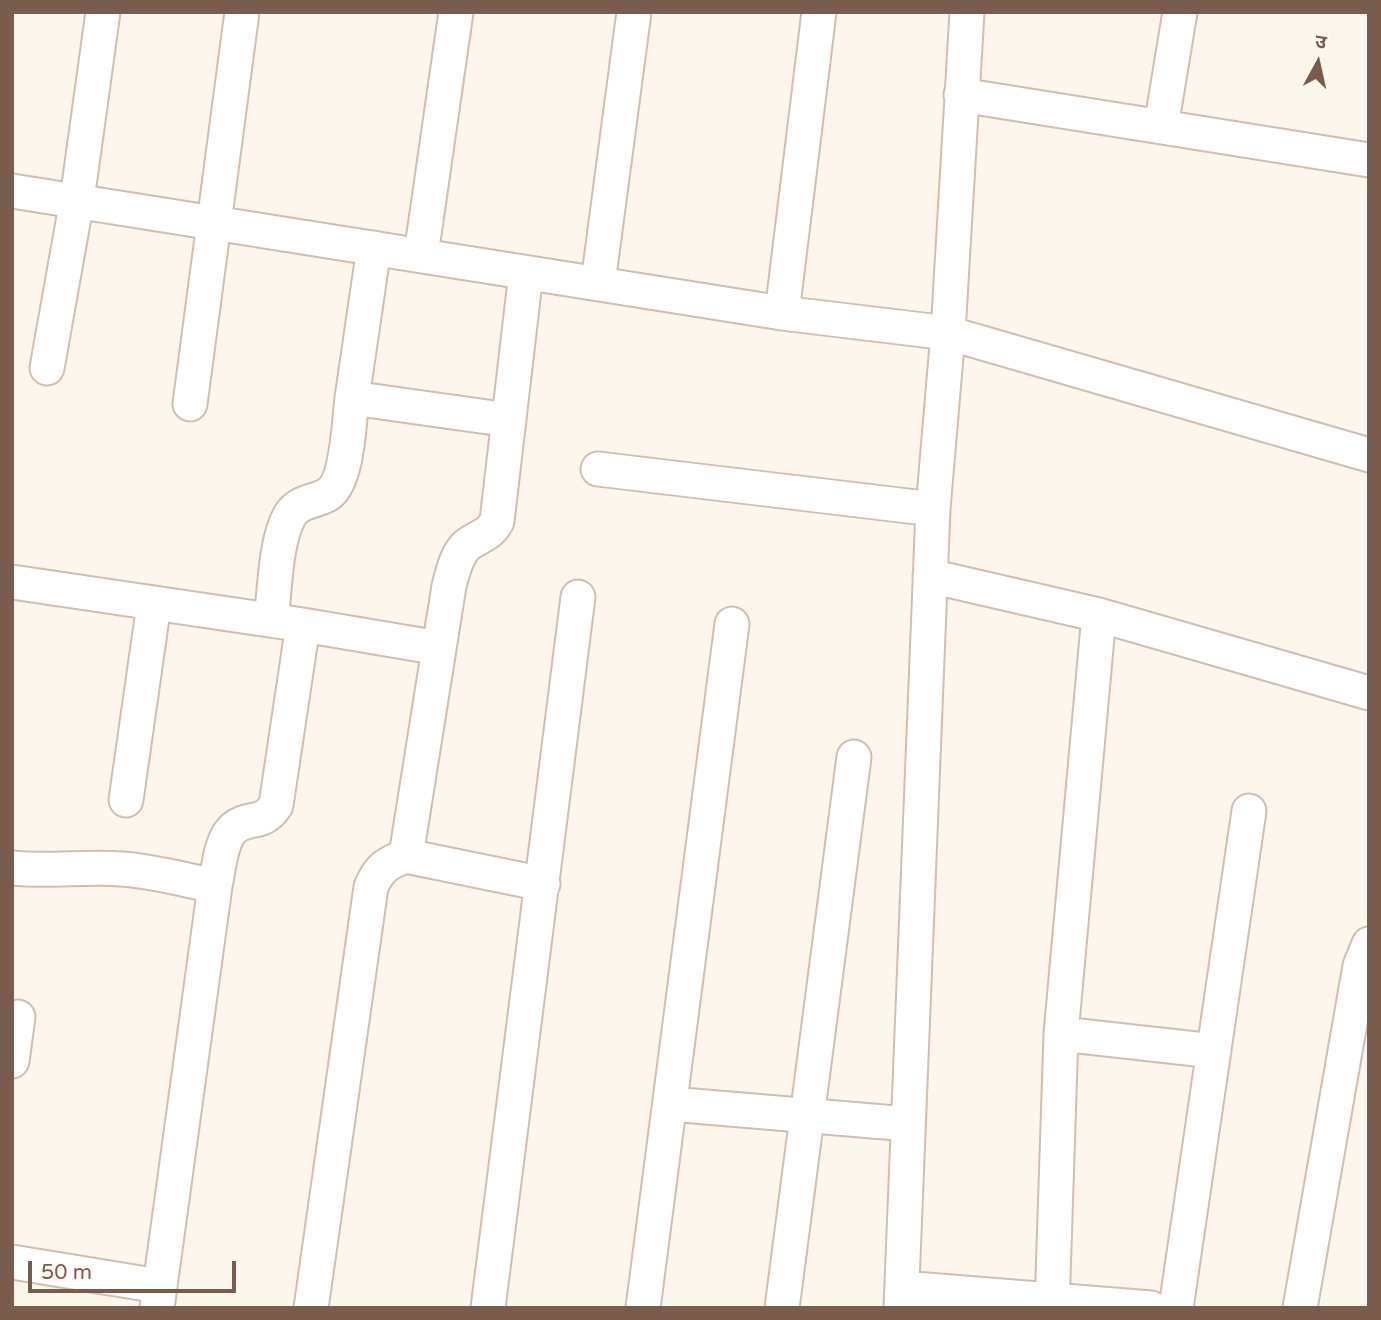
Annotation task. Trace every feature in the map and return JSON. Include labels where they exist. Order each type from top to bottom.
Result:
[{"type":"street","points":[[47,368],[77,200],[103,12]]},
{"type":"street","points":[[190,404],[242,12]]},
{"type":"street","points":[[421,255],[456,12]]},
{"type":"street","points":[[598,283],[634,12]]},
{"type":"street","points":[[782,313],[819,12]]},
{"type":"street","points":[[967,12],[948,333],[933,509],[902,1298],[1151,1308]]},
{"type":"street","points":[[1161,127],[1180,12]]},
{"type":"street","points":[[961,95],[1369,160]]},
{"type":"street","points":[[12,191],[782,313],[948,333],[1369,455]]},
{"type":"street","points":[[12,1262],[158,1297],[215,886],[226,839],[232,829],[264,818],[276,805],[287,622],[281,541],[286,523],[300,505],[326,495],[338,482],[343,467],[374,248]]},
{"type":"street","points":[[406,856],[449,586],[459,556],[466,547],[489,533],[497,521],[526,273]]},
{"type":"street","points":[[352,398],[509,421]]},
{"type":"street","points":[[598,469],[933,509]]},
{"type":"street","points":[[930,576],[1099,615],[1369,693]]},
{"type":"street","points":[[12,582],[287,622],[439,648]]},
{"type":"street","points":[[488,1308],[578,597]]},
{"type":"street","points":[[127,800],[154,604]]},
{"type":"street","points":[[1052,1303],[1061,1034],[1099,615]]},
{"type":"street","points":[[643,1308],[732,624]]},
{"type":"street","points":[[782,1308],[854,757]]},
{"type":"street","points":[[1176,1308],[1249,811]]},
{"type":"street","points":[[311,1308],[371,887],[377,873],[384,866],[406,856],[543,884]]},
{"type":"street","points":[[12,868],[126,869],[215,886]]},
{"type":"street","points":[[1300,1308],[1360,966],[1369,944]]},
{"type":"street","points":[[12,1061],[18,1017]]},
{"type":"street","points":[[1061,1034],[1214,1051]]},
{"type":"street","points":[[670,1104],[908,1124]]}]
